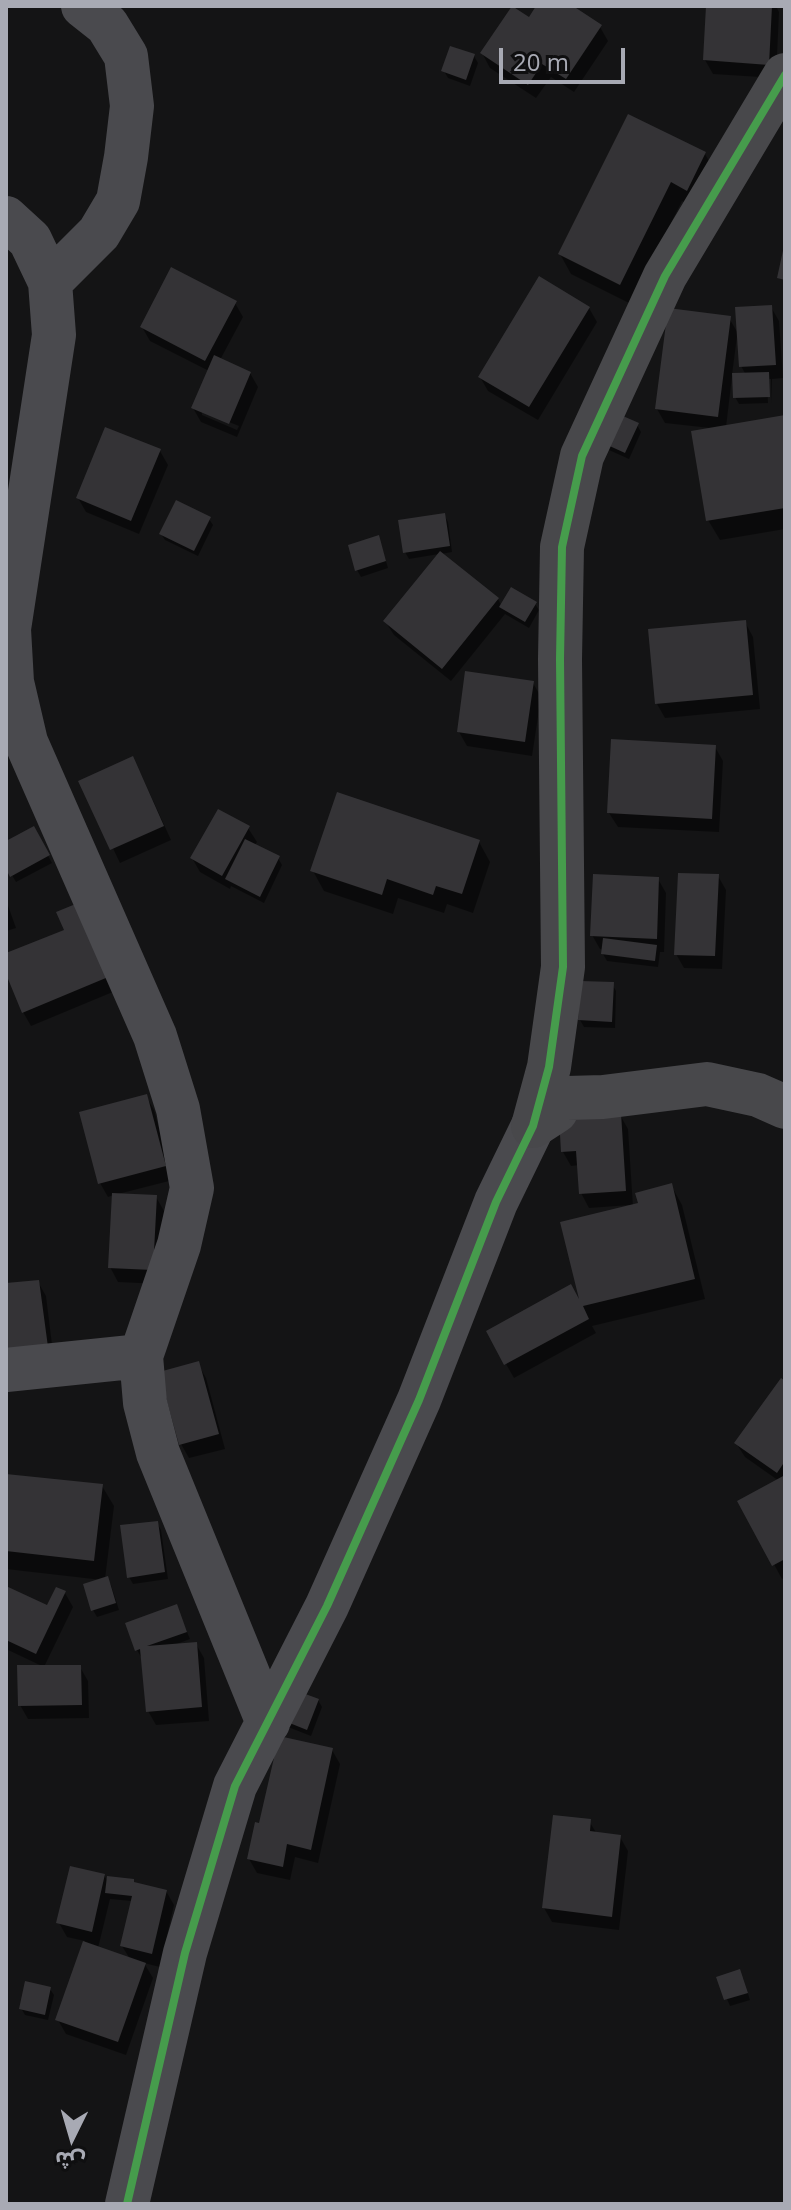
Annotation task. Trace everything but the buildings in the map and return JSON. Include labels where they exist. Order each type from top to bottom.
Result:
[{"type":"street","points":[[50,282],[99,233],[118,201],[126,157],[132,106],[126,56],[107,25],[83,6]]},
{"type":"street","points":[[127,2204],[185,1953],[235,1786],[327,1606],[419,1400],[496,1202],[533,1126],[549,1067],[563,967],[562,547],[582,456],[665,276],[785,75]]},
{"type":"street","points":[[6,218],[30,240],[50,282],[54,335],[9,629],[12,682],[26,742],[155,1036],[178,1109],[192,1188],[179,1245],[141,1356],[145,1403],[158,1453],[268,1723]]},
{"type":"street","points":[[533,1126],[556,1111],[553,1109],[567,1098],[603,1097],[707,1084],[758,1095],[785,1107]]},
{"type":"street","points":[[6,1370],[141,1356]]},
{"type":"cycle path","points":[[127,2204],[185,1953],[235,1786],[327,1606],[419,1400],[496,1202],[533,1126],[549,1067],[563,967],[562,547],[582,456],[665,276],[785,75]]}]
